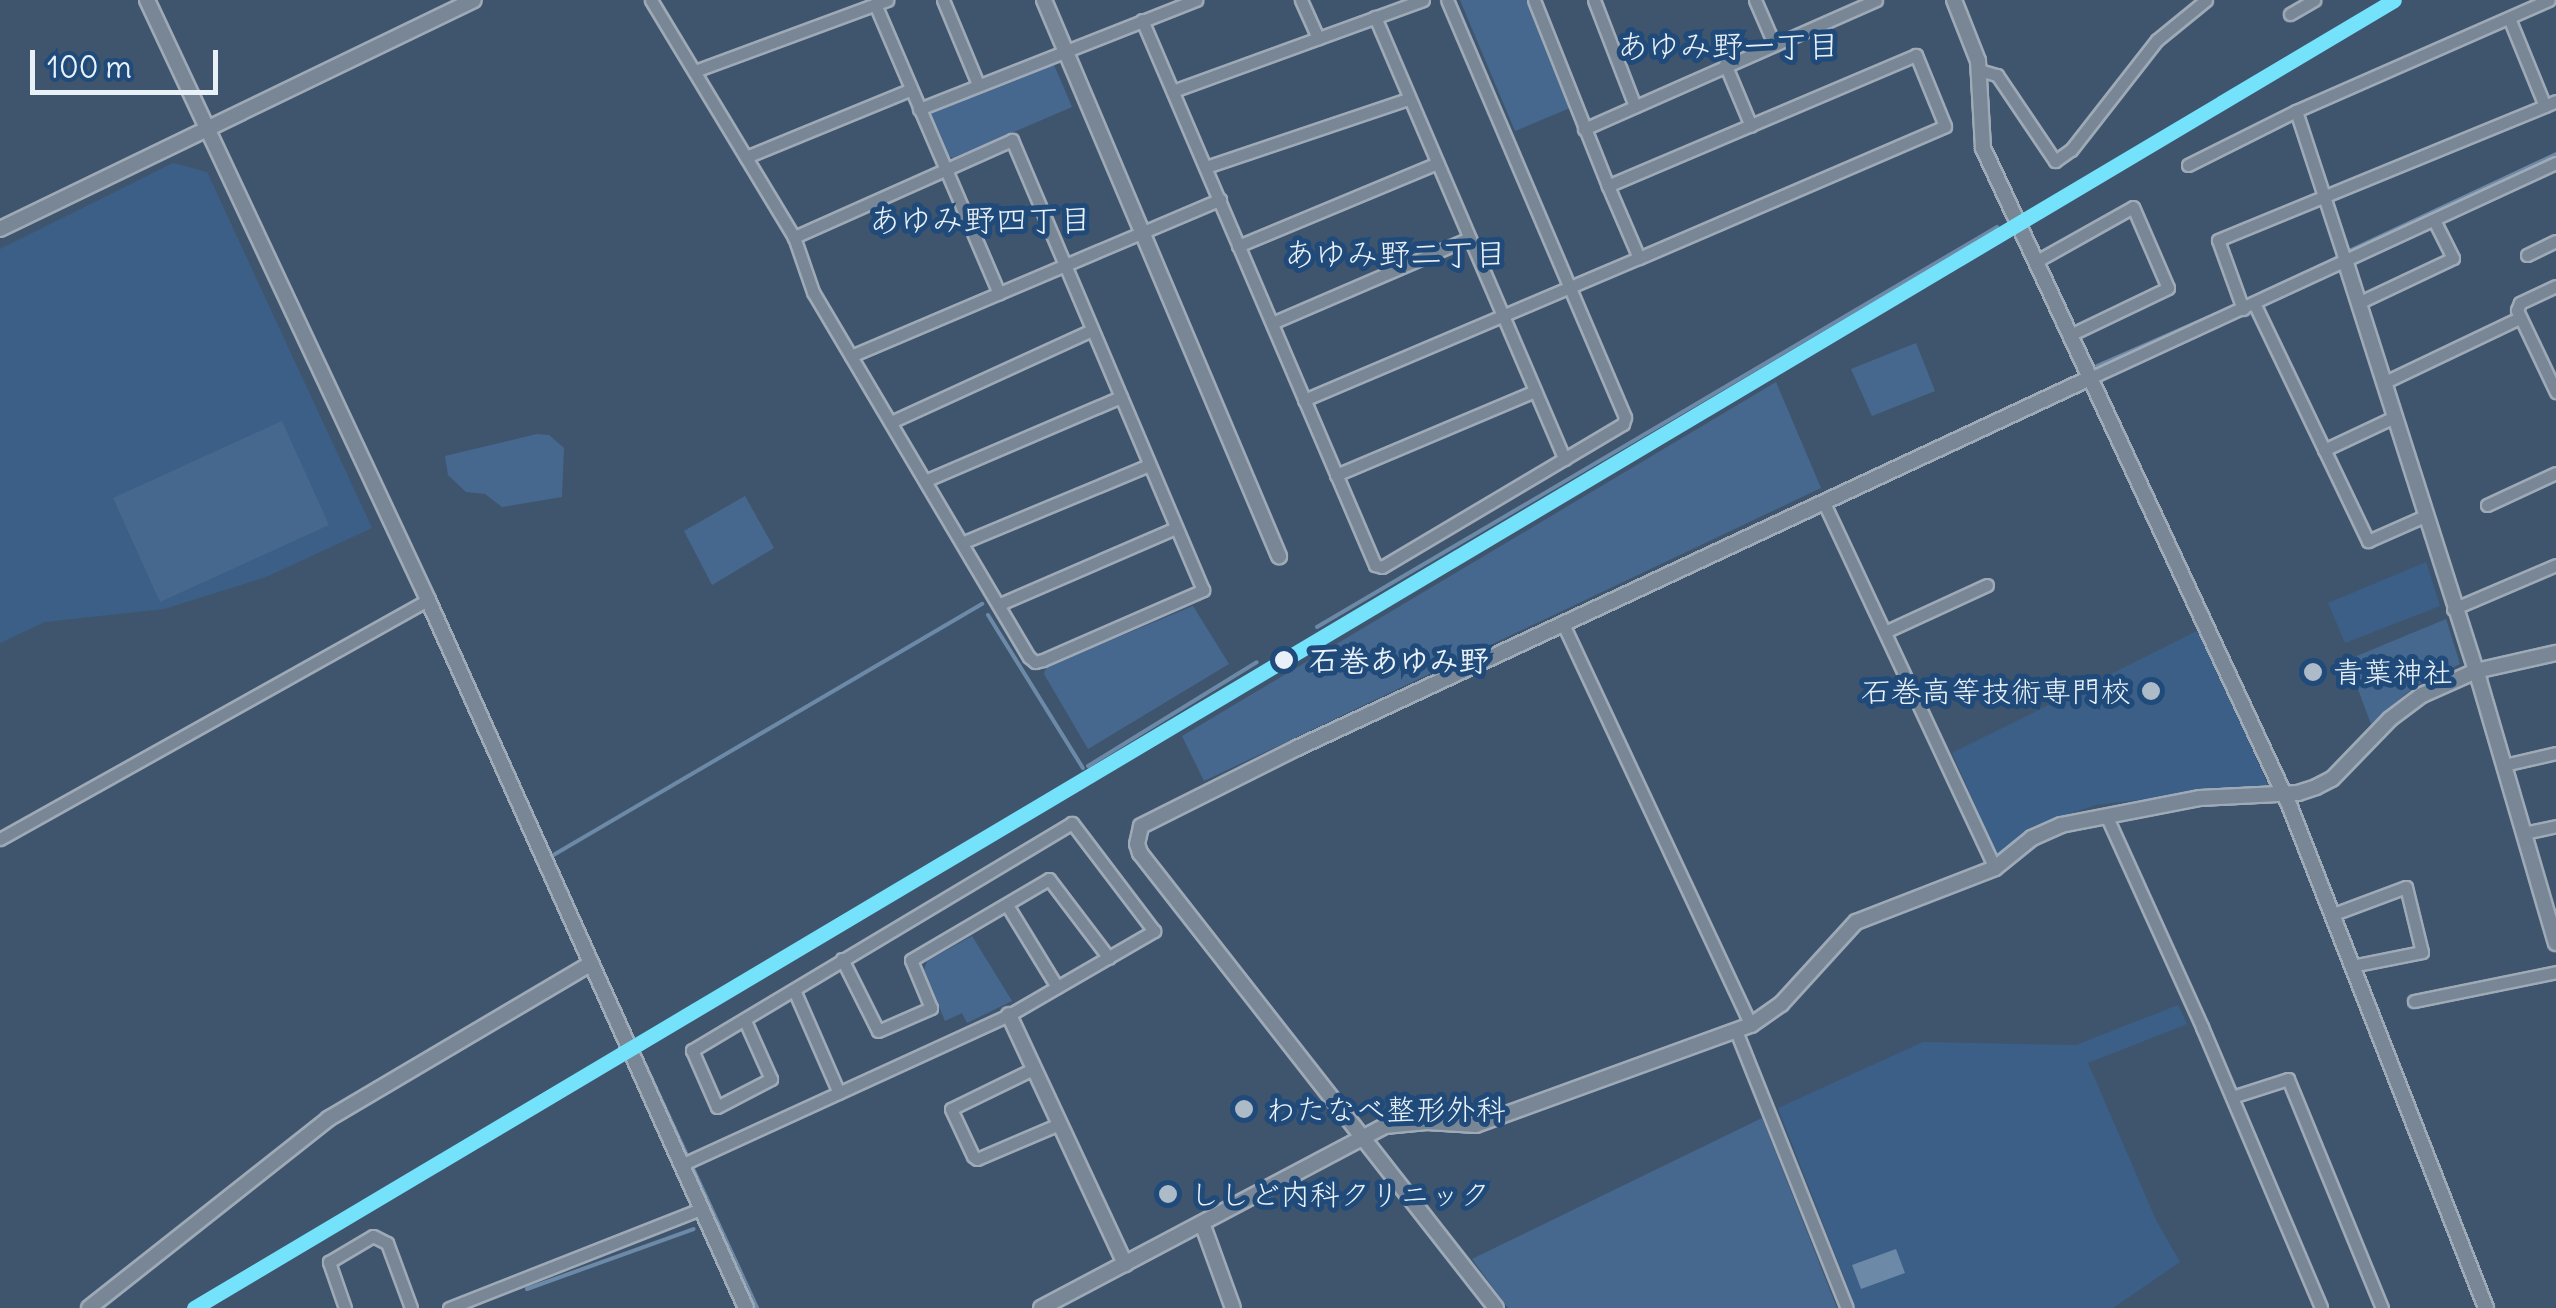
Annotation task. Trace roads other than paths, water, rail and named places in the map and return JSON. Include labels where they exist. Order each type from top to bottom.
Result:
[{"type":"street","points":[[147,0],[204,129],[428,600],[588,964],[746,1308]]},
{"type":"street","points":[[0,229],[474,0]]},
{"type":"street","points":[[652,0],[794,238],[814,292],[1028,657],[1035,662],[1043,660],[1203,590],[1012,140],[794,238]]},
{"type":"street","points":[[943,0],[978,84]]},
{"type":"street","points":[[1044,0],[1279,556]]},
{"type":"street","points":[[919,109],[1065,48],[1196,0]]},
{"type":"street","points":[[1302,0],[1318,38]]},
{"type":"street","points":[[1173,91],[1423,0]]},
{"type":"street","points":[[1142,20],[1375,565],[1382,567],[1623,424],[1624,417],[1447,0]]},
{"type":"street","points":[[1534,0],[1639,258]]},
{"type":"street","points":[[1754,0],[1774,44]]},
{"type":"street","points":[[1584,129],[1876,0]]},
{"type":"street","points":[[1954,0],[1971,35],[1979,70],[1983,148],[2284,794],[2486,1308]]},
{"type":"street","points":[[1979,70],[1997,75],[2055,162],[2071,150],[2157,40],[2206,0]]},
{"type":"street","points":[[2290,14],[2314,0]]},
{"type":"street","points":[[2188,164],[2296,111],[2549,0]]},
{"type":"street","points":[[1598,1],[1635,106]]},
{"type":"street","points":[[695,71],[881,2],[909,90],[999,294]]},
{"type":"street","points":[[1375,17],[1564,459]]},
{"type":"street","points":[[2425,516],[2368,541],[2324,450],[2244,303],[2218,240],[2551,104],[2509,18]]},
{"type":"street","points":[[1304,400],[1945,126],[1916,55],[1608,186]]},
{"type":"street","points":[[1725,64],[1751,126]]},
{"type":"street","points":[[746,157],[909,90]]},
{"type":"street","points":[[1206,166],[1408,99]]},
{"type":"street","points":[[2296,111],[2476,671],[2524,833],[2548,887],[2556,943]]},
{"type":"street","points":[[1238,246],[1437,163]]},
{"type":"street","points":[[1496,1308],[1140,853],[1138,835],[1151,818],[2090,378],[2343,254],[2434,220],[2556,163]]},
{"type":"street","points":[[852,356],[1220,199]]},
{"type":"street","points":[[2035,262],[2134,208],[2168,288],[2070,335]]},
{"type":"street","points":[[2358,302],[2453,258],[2434,220]]},
{"type":"street","points":[[1272,323],[1469,238]]},
{"type":"street","points":[[2527,255],[2556,241]]},
{"type":"street","points":[[2556,286],[2520,303],[2519,318],[2556,392]]},
{"type":"street","points":[[2383,382],[2519,318]]},
{"type":"street","points":[[890,422],[1092,330]]},
{"type":"street","points":[[1336,475],[1535,391]]},
{"type":"street","points":[[927,480],[1121,397]]},
{"type":"street","points":[[2324,450],[2394,418]]},
{"type":"street","points":[[964,542],[1149,464]]},
{"type":"street","points":[[2487,505],[2556,473]]},
{"type":"street","points":[[1824,502],[1996,868]]},
{"type":"street","points":[[1000,604],[1176,528]]},
{"type":"street","points":[[2454,609],[2556,565]]},
{"type":"street","points":[[1887,631],[1987,585]]},
{"type":"street","points":[[0,839],[428,600]]},
{"type":"street","points":[[1562,624],[1744,1028],[1846,1308]]},
{"type":"street","points":[[1041,1308],[1363,1136],[1404,1122],[1476,1125],[1744,1028],[1781,1004],[1856,922],[1996,868],[2032,838],[2061,825],[2200,798],[2298,793],[2332,779],[2402,708],[2476,671],[2556,654]]},
{"type":"street","points":[[2504,765],[2556,753]]},
{"type":"street","points":[[2106,815],[2321,1308]]},
{"type":"street","points":[[682,1165],[1009,1015],[1154,932],[1072,823],[692,1050],[718,1107],[771,1079],[745,1020]]},
{"type":"street","points":[[2524,833],[2556,826]]},
{"type":"street","points":[[842,959],[878,1031],[932,1008],[911,960],[1049,879],[1109,958]]},
{"type":"street","points":[[2331,916],[2406,887],[2422,952],[2352,966]]},
{"type":"street","points":[[1007,905],[1057,987]]},
{"type":"street","points":[[88,1308],[328,1119],[588,964]]},
{"type":"street","points":[[2414,1001],[2556,972]]},
{"type":"street","points":[[794,990],[840,1093]]},
{"type":"street","points":[[1009,1015],[1125,1264]]},
{"type":"street","points":[[1034,1070],[951,1109],[972,1156],[977,1159],[1059,1124]]},
{"type":"street","points":[[2232,1097],[2288,1079],[2382,1308]]},
{"type":"street","points":[[449,1308],[700,1209]]},
{"type":"street","points":[[1202,1222],[1233,1308]]},
{"type":"street","points":[[346,1308],[329,1262],[373,1236],[387,1243],[410,1308]]},
{"type":"waterway","points":[[2347,252],[2556,154]]},
{"type":"waterway","points":[[1317,627],[1997,227]]},
{"type":"waterway","points":[[2261,293],[2339,257]]},
{"type":"waterway","points":[[2097,366],[2216,314]]},
{"type":"waterway","points":[[550,857],[982,604]]},
{"type":"waterway","points":[[988,615],[1083,768]]},
{"type":"waterway","points":[[1088,766],[1257,662]]},
{"type":"waterway","points":[[645,1064],[757,1308]]},
{"type":"waterway","points":[[527,1289],[694,1229]]},
{"type":"place","name":"石巻あゆみ野","points":[[1284,660]]},
{"type":"place","name":"青葉神社","points":[[2313,672]]},
{"type":"place","name":"石巻高等技術専門校","points":[[2151,691]]},
{"type":"place","name":"わたなべ整形外科","points":[[1244,1109]]},
{"type":"place","name":"ししど内科クリニック","points":[[1168,1194]]},
{"type":"district","name":"あゆみ野一丁目","points":[[1728,46]]},
{"type":"district","name":"あゆみ野四丁目","points":[[980,220]]},
{"type":"district","name":"あゆみ野二丁目","points":[[1395,254]]}]
